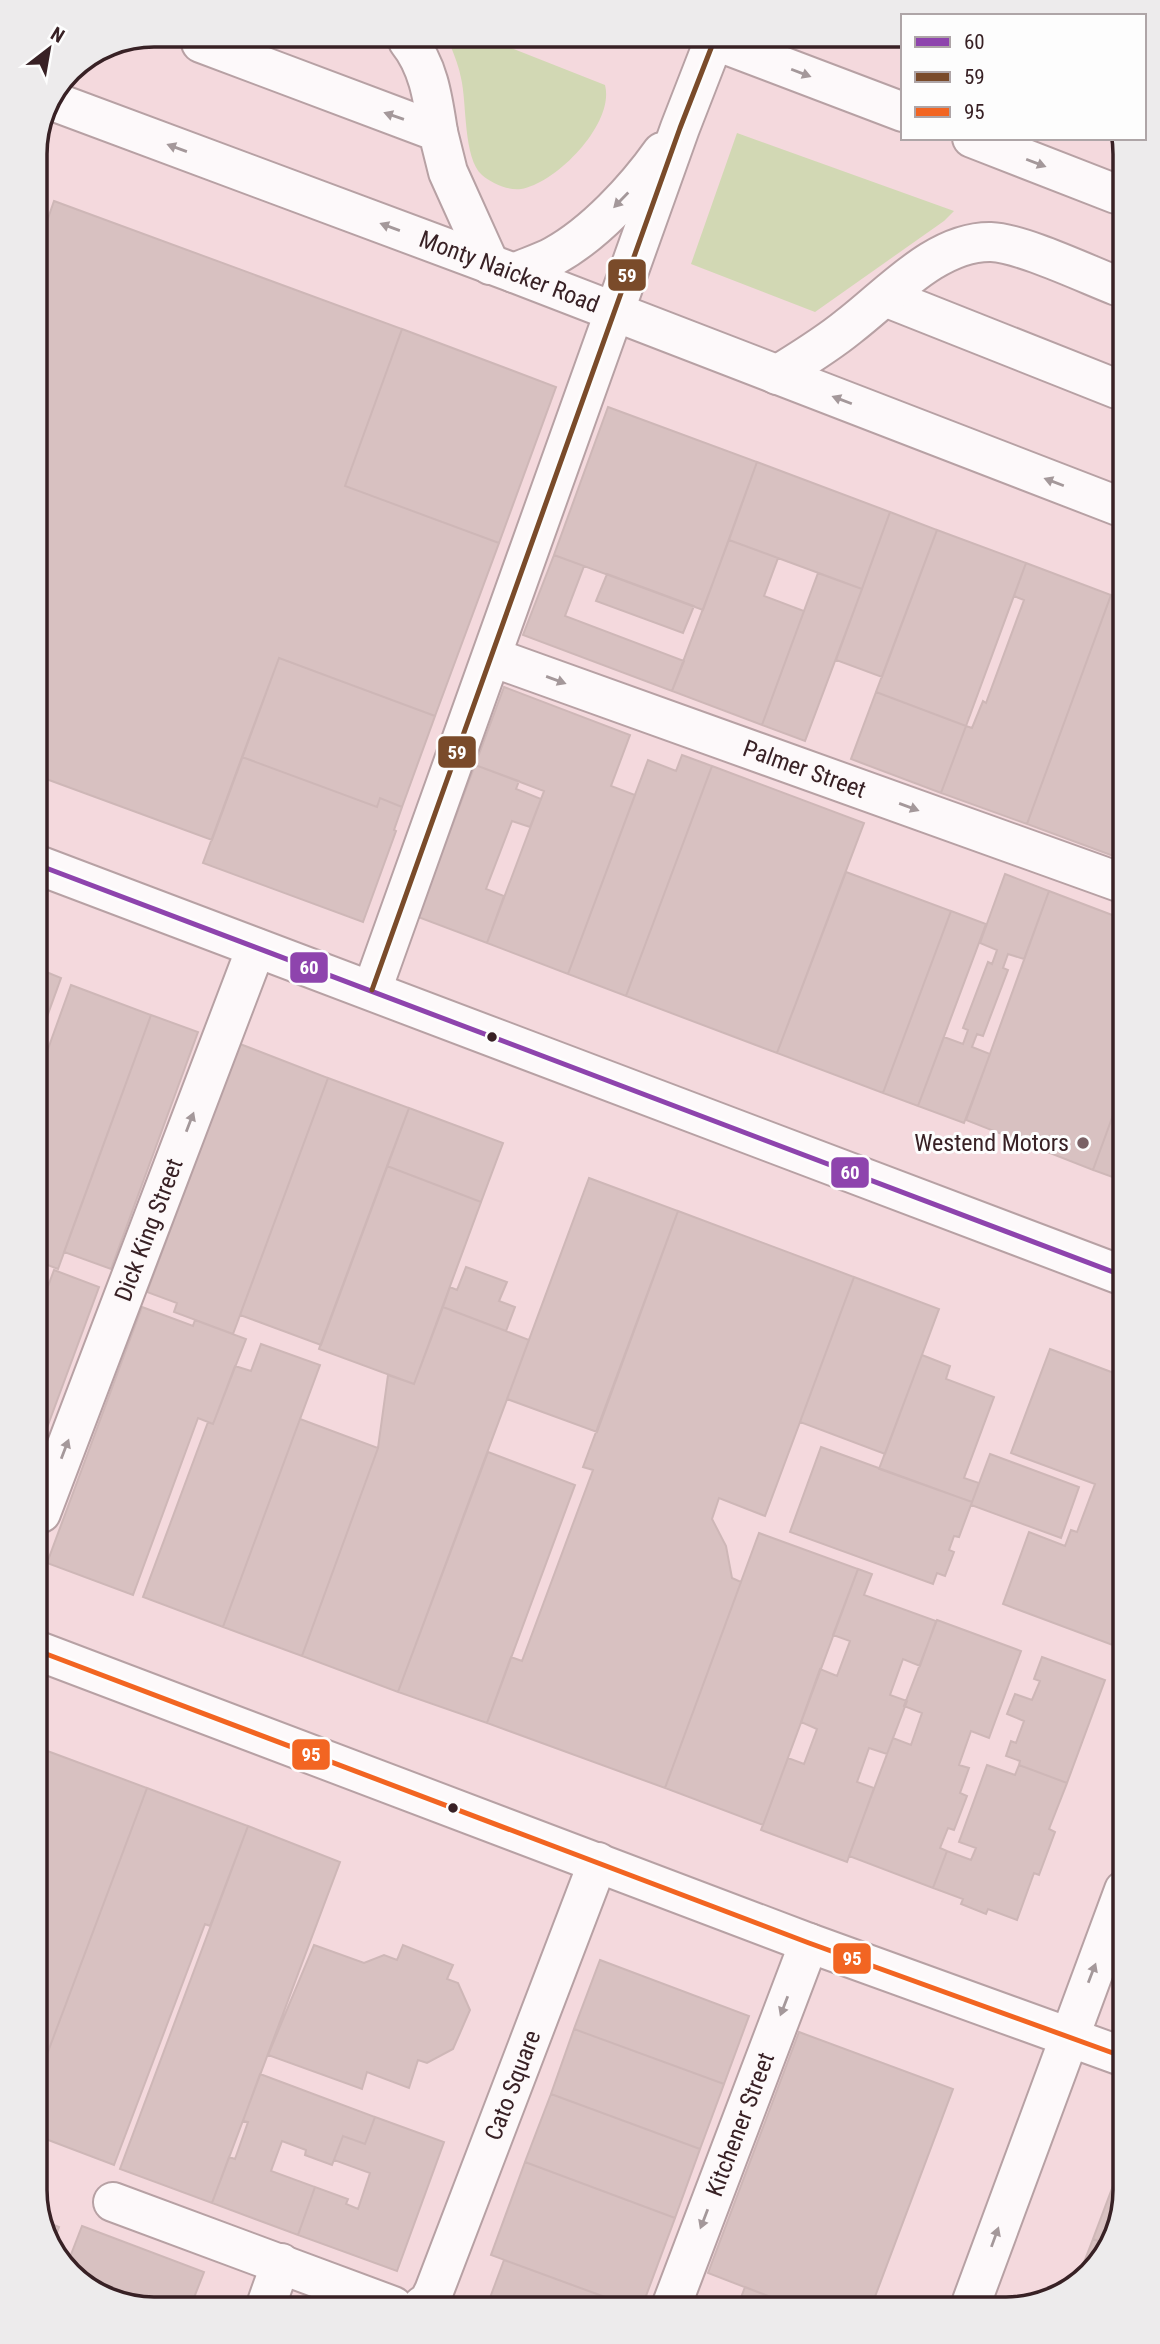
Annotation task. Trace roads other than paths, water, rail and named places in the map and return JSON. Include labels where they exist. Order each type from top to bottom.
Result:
[{"type":"main road","points":[[212,47],[438,132]]},
{"type":"main road","points":[[412,47],[431,90],[448,172],[502,269],[552,257],[580,238],[622,200],[654,164],[680,128]]},
{"type":"main road","points":[[372,990],[709,47]]},
{"type":"main road","points":[[733,47],[901,111]]},
{"type":"main road","name":"Monty Naicker Road","points":[[60,104],[502,269],[1113,504]]},
{"type":"main road","points":[[977,140],[1113,193]]},
{"type":"main road","points":[[777,375],[844,331],[924,266],[955,248],[992,242],[1023,250],[1113,284]]},
{"type":"main road","points":[[886,297],[1113,388]]},
{"type":"main road","name":"Palmer Street","points":[[492,657],[1113,880]]},
{"type":"main road","points":[[47,868],[1113,1272]]},
{"type":"main road","name":"Dick King Street","points":[[47,1497],[256,948]]},
{"type":"main road","points":[[47,1654],[809,1942],[1113,2053]]},
{"type":"main road","name":"Cato Square","points":[[431,2297],[598,1862]]},
{"type":"main road","points":[[973,2297],[1113,1919]]},
{"type":"main road","name":"Kitchener Street","points":[[674,2297],[809,1942]]},
{"type":"main road","points":[[113,2202],[370,2297]]},
{"type":"main road","points":[[269,2297],[281,2263]]},
{"type":"place","name":"Westend Motors","points":[[1083,1143]]}]
